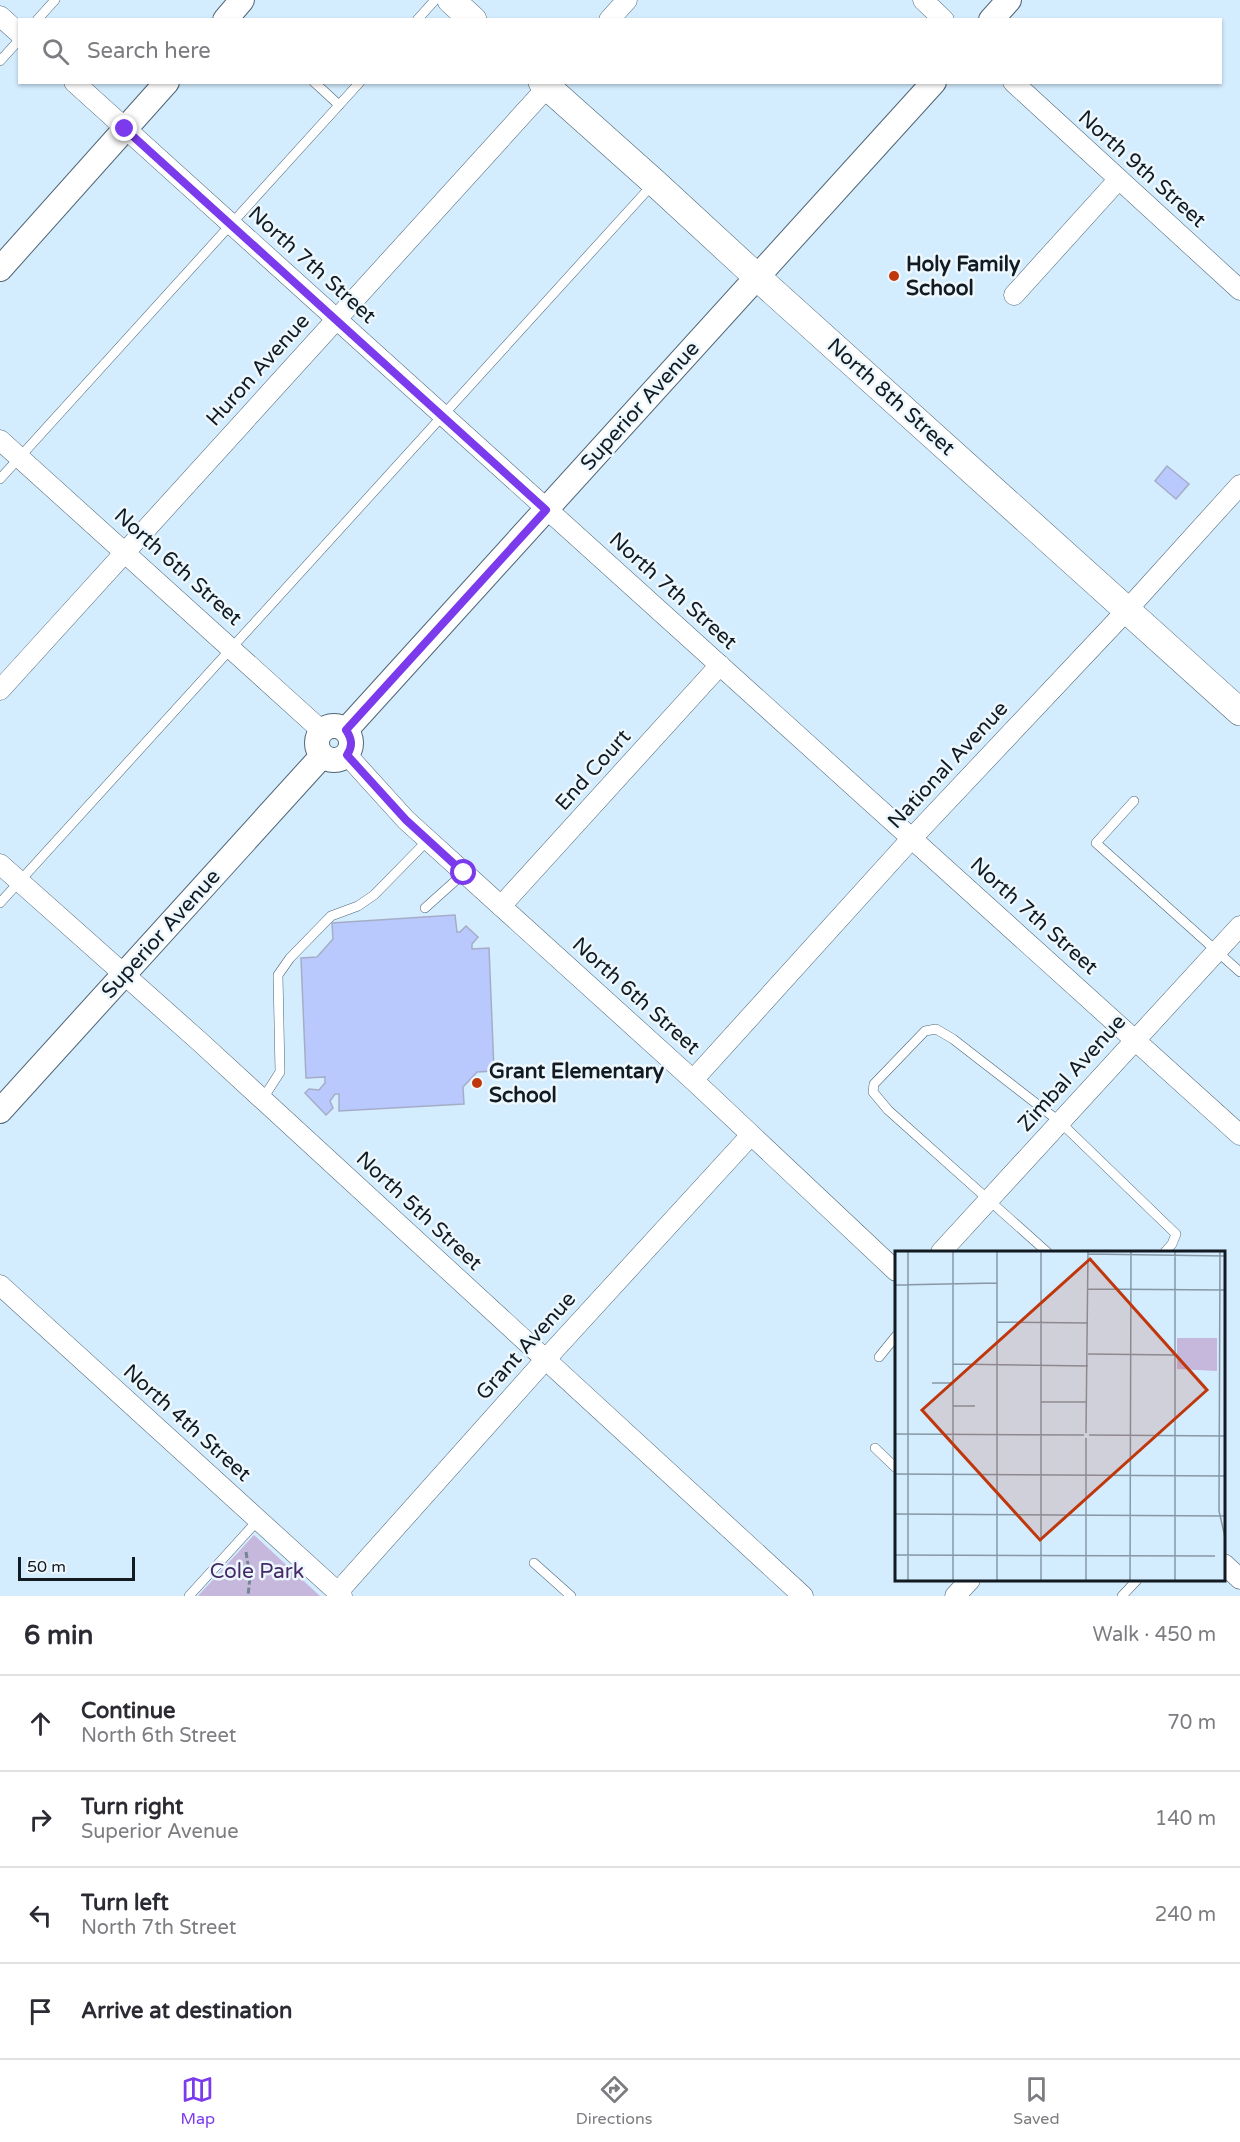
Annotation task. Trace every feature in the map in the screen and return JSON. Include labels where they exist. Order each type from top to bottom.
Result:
[{"type":"main road","points":[[451,0],[471,18]]},
{"type":"main road","name":"North 8th Street","points":[[547,84],[757,278],[1240,712]]},
{"type":"street","points":[[611,18],[627,0]]},
{"type":"street","points":[[922,0],[942,18]]},
{"type":"street","points":[[993,18],[1009,0]]},
{"type":"street","points":[[0,16],[18,32]]},
{"type":"street","name":"North 7th Street","points":[[76,84],[1240,1135]]},
{"type":"street","points":[[0,269],[165,84]]},
{"type":"street","name":"Huron Avenue","points":[[0,690],[547,84]]},
{"type":"street","name":"Superior Avenue","points":[[334,730],[546,510],[932,84]]},
{"type":"street","name":"North 9th Street","points":[[1015,84],[1118,180],[1240,288]]},
{"type":"street","points":[[1014,295],[1118,180]]},
{"type":"street","name":"North 6th Street","points":[[0,440],[232,649],[334,730]]},
{"type":"street","name":"National Avenue","points":[[693,1080],[912,838],[1127,610],[1240,485]]},
{"type":"street","name":"End Court","points":[[501,906],[720,665]]},
{"type":"street","points":[[334,730],[351,740],[347,755],[332,760],[322,756],[317,746],[319,735],[334,730]]},
{"type":"street","name":"North 6th Street","points":[[347,755],[406,820],[693,1080],[895,1269]]},
{"type":"street","name":"Superior Avenue","points":[[0,1111],[322,756]]},
{"type":"street","name":"North 5th Street","points":[[0,864],[262,1100],[803,1596]]},
{"type":"street","name":"Zimbal Avenue","points":[[942,1251],[1134,1040],[1239,929]]},
{"type":"street","name":"Grant Avenue","points":[[340,1594],[545,1360],[752,1135]]},
{"type":"street","name":"North 4th Street","points":[[0,1285],[340,1594]]},
{"type":"street","points":[[1225,1565],[1240,1579]]},
{"type":"street","points":[[955,1596],[969,1581]]},
{"type":"lane","points":[[39,18],[55,0]]},
{"type":"lane","points":[[419,18],[435,0]]},
{"type":"lane","points":[[0,61],[18,41]]},
{"type":"lane","points":[[316,84],[339,105]]},
{"type":"lane","points":[[0,479],[358,84]]},
{"type":"lane","points":[[0,903],[654,182]]},
{"type":"lane","points":[[1134,801],[1096,843],[1240,972]]},
{"type":"lane","points":[[262,1100],[280,1072],[278,975],[290,958],[331,916],[358,906],[374,895],[428,840]]},
{"type":"lane","points":[[425,908],[464,873]]},
{"type":"lane","points":[[1046,1251],[888,1110],[873,1092],[874,1084],[920,1035],[930,1029],[936,1029],[962,1046],[1060,1122],[1176,1234],[1166,1251]]},
{"type":"lane","points":[[879,1356],[895,1338]]},
{"type":"lane","points":[[874,1448],[895,1466]]},
{"type":"lane","points":[[189,1596],[258,1520]]},
{"type":"lane","points":[[534,1563],[571,1596]]},
{"type":"lane","points":[[1122,1596],[1136,1581]]},
{"type":"path","points":[[244,1536],[250,1577],[248,1596]]},
{"type":"green space","name":"Cole Park","points":[[254,1535],[320,1596],[198,1596]]},
{"type":"building","points":[[1167,466],[1189,484],[1176,499],[1155,481]]},
{"type":"building","points":[[455,915],[457,932],[466,926],[478,937],[472,944],[472,949],[489,948],[494,1071],[477,1072],[463,1087],[464,1104],[339,1111],[339,1094],[335,1094],[330,1101],[333,1108],[326,1115],[305,1093],[309,1089],[319,1090],[325,1083],[325,1077],[306,1078],[301,958],[317,957],[333,939],[332,923]]},
{"type":"place","name":"Holy Family School","points":[[894,276]]},
{"type":"place","name":"Grant Elementary School","points":[[477,1083]]},
{"type":"route","points":[[125,129],[546,510],[346,730],[351,740],[350,751],[347,755],[406,820],[464,873]]}]
